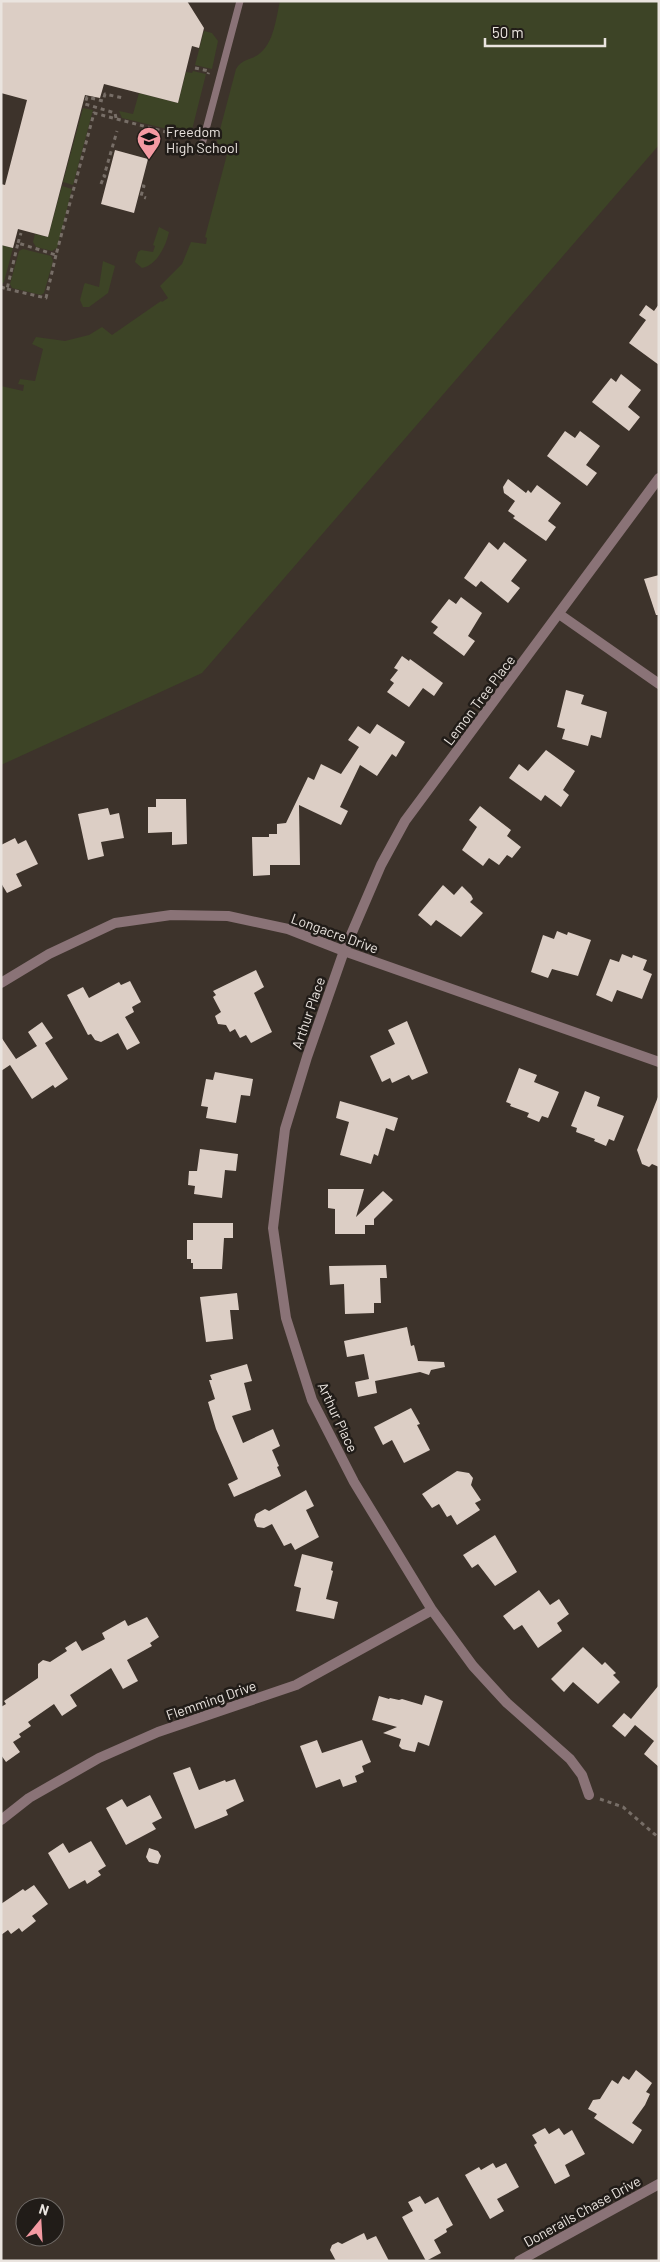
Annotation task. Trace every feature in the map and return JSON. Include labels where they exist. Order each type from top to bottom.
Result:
[{"type":"street","name":"Lemon Tree Place","points":[[344,951],[381,865],[405,821],[659,478]]},
{"type":"street","points":[[560,614],[659,684]]},
{"type":"street","name":"Longacre Drive","points":[[1,983],[49,954],[114,923],[171,914],[228,916],[288,929],[344,951],[659,1062]]},
{"type":"street","name":"Arthur Place","points":[[344,951],[307,1057],[285,1129],[273,1228],[286,1318],[312,1400],[354,1482],[432,1610],[478,1672],[507,1703],[570,1759],[582,1775],[589,1795]]},
{"type":"street","name":"Flemming Drive","points":[[1,1820],[29,1798],[99,1758],[158,1732],[296,1685],[432,1610]]},
{"type":"street","name":"Donerails Chase Drive","points":[[519,2261],[659,2184]]},
{"type":"lane","points":[[200,152],[240,1]]},
{"type":"path","points":[[196,68],[209,71],[207,80]]},
{"type":"path","points":[[116,119],[115,113],[85,104],[87,97],[102,101],[105,94],[123,98]]},
{"type":"path","points":[[1,287],[46,298],[94,113],[185,137],[194,130]]},
{"type":"path","points":[[102,184],[116,131]]},
{"type":"path","points":[[142,186],[144,186],[141,196],[146,198]]},
{"type":"path","points":[[7,289],[21,232]]},
{"type":"path","points":[[18,243],[56,255]]},
{"type":"path","points":[[589,1795],[623,1807],[659,1838]]},
{"type":"green space","points":[[280,1],[659,1],[659,145],[202,673],[1,765],[1,386],[23,391],[24,385],[18,384],[20,379],[35,381],[43,349],[32,344],[36,337],[65,341],[89,335],[102,327],[112,335],[168,298],[160,286],[182,264],[191,242],[206,244],[207,238],[205,237],[229,147],[218,144],[217,141],[236,69],[244,61],[259,54],[268,43],[274,30]]},
{"type":"green space","points":[[204,31],[212,33],[218,41],[212,69],[195,65]]},
{"type":"green space","points":[[193,71],[206,74],[192,130],[188,134],[122,118],[119,111],[133,114],[139,93],[178,103],[186,72],[192,73]]},
{"type":"green space","points":[[83,108],[93,110],[73,185],[63,182]]},
{"type":"green space","points":[[62,186],[72,189],[57,248],[52,251],[36,247],[33,242],[35,234],[48,237]]},
{"type":"green space","points":[[159,227],[169,232],[166,243],[156,259],[142,268],[135,262],[138,252],[141,250],[153,252],[155,246],[153,245]]},
{"type":"green space","points":[[1,245],[13,248],[4,282],[1,285]]},
{"type":"green space","points":[[23,249],[51,256],[53,261],[44,293],[41,295],[12,288],[10,284],[19,251]]},
{"type":"green space","points":[[103,261],[115,266],[108,293],[89,307],[83,307],[80,300],[84,285],[85,283],[99,287]]},
{"type":"building","name":"Freedom High School","points":[[1,1],[187,1],[204,28],[199,48],[192,46],[178,103],[104,84],[100,98],[85,95],[48,237],[18,229],[13,248],[1,245],[1,184],[5,185],[27,100],[1,93]]},
{"type":"building","points":[[115,150],[148,159],[134,213],[101,204]]},
{"type":"building","points":[[659,304],[659,365],[629,343],[646,320],[639,315],[646,305],[654,311]]},
{"type":"building","points":[[621,374],[641,390],[628,407],[640,417],[629,431],[592,402],[611,378],[616,382]]},
{"type":"building","points":[[565,431],[575,438],[580,431],[600,446],[586,465],[597,473],[587,486],[547,456]]},
{"type":"building","points":[[508,479],[526,493],[528,490],[531,493],[537,485],[561,503],[548,521],[556,527],[546,541],[513,518],[515,516],[508,511],[515,501],[504,493],[503,487]]},
{"type":"building","points":[[489,542],[498,550],[504,542],[527,560],[511,581],[520,588],[508,603],[481,581],[476,587],[464,578]]},
{"type":"building","points":[[659,575],[659,615],[656,615],[644,579]]},
{"type":"building","points":[[461,597],[482,613],[468,636],[475,641],[464,656],[433,633],[438,627],[431,622],[449,599],[456,604]]},
{"type":"building","points":[[402,656],[409,661],[410,659],[443,683],[434,696],[423,688],[409,707],[387,692],[394,683],[390,680],[398,670],[394,668]]},
{"type":"building","points":[[566,690],[584,695],[581,704],[607,712],[601,738],[591,735],[588,746],[562,739],[565,729],[557,727]]},
{"type":"building","points":[[377,724],[405,742],[396,757],[392,754],[377,776],[360,765],[340,807],[348,811],[341,825],[299,805],[300,865],[270,865],[270,875],[253,876],[252,837],[269,837],[269,834],[277,834],[277,824],[286,823],[308,777],[314,780],[321,764],[341,774],[359,747],[348,740],[358,726],[370,734]]},
{"type":"building","points":[[546,750],[575,771],[563,790],[569,795],[561,807],[545,795],[541,801],[509,778],[519,764],[528,771]]},
{"type":"building","points":[[156,799],[186,799],[187,844],[172,845],[172,832],[148,833],[148,807],[156,807]]},
{"type":"building","points":[[480,806],[511,830],[507,836],[521,847],[512,858],[507,855],[499,865],[489,858],[483,866],[462,850],[477,827],[469,820]]},
{"type":"building","points":[[108,808],[110,815],[119,813],[124,838],[101,842],[104,856],[88,860],[78,814]]},
{"type":"building","points":[[15,838],[18,844],[26,840],[38,864],[16,874],[22,886],[7,893],[1,883],[1,845]]},
{"type":"building","points":[[443,885],[454,895],[462,886],[473,899],[470,902],[483,913],[461,937],[436,920],[431,926],[418,915]]},
{"type":"building","points":[[557,931],[567,935],[568,932],[591,940],[578,976],[552,969],[548,978],[531,972],[543,935],[554,939]]},
{"type":"building","points":[[622,954],[632,958],[633,955],[647,960],[643,970],[652,974],[642,999],[617,990],[612,1002],[596,995],[610,959],[619,962]]},
{"type":"building","points":[[256,970],[264,987],[254,993],[272,1032],[251,1043],[246,1035],[240,1038],[235,1029],[230,1032],[226,1025],[218,1024],[215,1016],[221,1012],[213,997],[216,995],[213,991]]},
{"type":"building","points":[[130,981],[141,1002],[132,1007],[134,1012],[125,1017],[140,1043],[127,1050],[118,1033],[101,1042],[95,1040],[91,1034],[88,1035],[67,995],[83,987],[89,998],[119,982],[121,985]]},
{"type":"building","points":[[407,1021],[428,1073],[412,1080],[409,1075],[392,1083],[390,1078],[382,1082],[370,1056],[395,1044],[388,1030]]},
{"type":"building","points":[[42,1022],[53,1038],[45,1043],[68,1079],[55,1088],[53,1085],[32,1099],[10,1065],[1,1071],[1,1037],[16,1059],[37,1046],[28,1032]]},
{"type":"building","points":[[519,1068],[537,1075],[534,1082],[559,1092],[548,1118],[542,1116],[539,1122],[527,1117],[529,1113],[510,1106],[511,1104],[506,1102]]},
{"type":"building","points":[[215,1072],[253,1079],[250,1096],[241,1095],[236,1123],[206,1118],[208,1107],[201,1106],[206,1079],[213,1080]]},
{"type":"building","points":[[585,1091],[600,1097],[597,1106],[624,1116],[614,1141],[609,1139],[606,1146],[594,1141],[595,1139],[576,1132],[577,1128],[571,1126]]},
{"type":"building","points":[[658,1097],[659,1167],[652,1164],[649,1167],[642,1164],[637,1150]]},
{"type":"building","points":[[340,1101],[398,1118],[394,1131],[386,1128],[378,1156],[374,1154],[371,1164],[340,1155],[349,1122],[336,1118]]},
{"type":"building","points":[[200,1149],[238,1154],[236,1171],[225,1170],[222,1198],[194,1194],[195,1186],[188,1185],[189,1171],[197,1171]]},
{"type":"building","points":[[328,1189],[364,1189],[356,1217],[383,1191],[393,1200],[374,1219],[374,1225],[365,1225],[365,1234],[335,1234],[335,1209],[328,1208]]},
{"type":"building","points":[[193,1223],[233,1223],[233,1238],[224,1238],[222,1269],[193,1269],[191,1259],[187,1259],[187,1240],[193,1240]]},
{"type":"building","points":[[386,1265],[387,1278],[380,1278],[381,1303],[374,1303],[374,1313],[345,1314],[344,1284],[330,1285],[329,1266]]},
{"type":"building","points":[[237,1293],[239,1310],[230,1310],[233,1339],[206,1342],[200,1297]]},
{"type":"building","points":[[407,1327],[411,1346],[414,1345],[418,1361],[444,1362],[445,1367],[431,1370],[429,1375],[420,1372],[375,1381],[377,1393],[358,1397],[355,1382],[369,1379],[364,1354],[347,1357],[344,1341]]},
{"type":"building","points":[[247,1364],[252,1381],[244,1383],[251,1410],[232,1416],[243,1443],[273,1429],[280,1446],[272,1450],[281,1476],[234,1497],[228,1484],[238,1479],[216,1429],[208,1402],[215,1399],[209,1380],[212,1380],[210,1375]]},
{"type":"building","points":[[411,1408],[420,1424],[417,1425],[430,1450],[404,1463],[392,1440],[383,1445],[374,1427]]},
{"type":"building","points":[[457,1471],[469,1473],[473,1478],[471,1485],[481,1500],[475,1503],[480,1510],[457,1525],[451,1515],[447,1517],[439,1504],[432,1508],[422,1494]]},
{"type":"building","points":[[306,1490],[314,1506],[306,1510],[319,1537],[295,1550],[291,1543],[284,1546],[272,1524],[264,1528],[257,1527],[254,1520],[256,1514],[265,1509],[269,1511]]},
{"type":"building","points":[[495,1535],[517,1572],[495,1586],[478,1564],[472,1568],[463,1555]]},
{"type":"building","points":[[302,1554],[333,1562],[331,1570],[333,1571],[326,1599],[338,1602],[334,1619],[296,1611],[301,1588],[294,1586]]},
{"type":"building","points":[[539,1590],[550,1605],[559,1599],[569,1614],[557,1623],[562,1631],[538,1648],[522,1625],[514,1630],[503,1616]]},
{"type":"building","points":[[147,1617],[159,1637],[150,1643],[152,1646],[127,1660],[138,1681],[123,1689],[111,1668],[70,1695],[77,1706],[62,1716],[54,1704],[28,1722],[31,1726],[19,1734],[21,1737],[13,1742],[20,1752],[6,1762],[1,1755],[1,1707],[6,1704],[4,1701],[38,1678],[38,1664],[43,1660],[50,1662],[67,1651],[65,1648],[76,1641],[82,1651],[105,1639],[102,1633],[125,1620],[128,1626]]},
{"type":"building","points":[[583,1647],[602,1665],[605,1662],[616,1673],[613,1675],[620,1682],[598,1704],[573,1682],[564,1692],[551,1679]]},
{"type":"building","points":[[659,1685],[659,1767],[644,1754],[654,1741],[635,1725],[625,1737],[612,1726],[624,1713],[631,1719]]},
{"type":"building","points":[[425,1695],[443,1701],[429,1746],[418,1742],[415,1752],[402,1749],[399,1746],[401,1739],[383,1733],[397,1727],[372,1720],[379,1696],[389,1699],[402,1699],[422,1705]]},
{"type":"building","points":[[317,1740],[322,1753],[362,1740],[371,1762],[362,1766],[364,1772],[355,1776],[357,1782],[343,1787],[340,1779],[316,1788],[300,1746]]},
{"type":"building","points":[[190,1767],[199,1790],[225,1780],[226,1782],[235,1779],[244,1801],[226,1810],[228,1815],[195,1829],[173,1773]]},
{"type":"building","points":[[150,1795],[162,1818],[152,1823],[156,1829],[126,1845],[106,1808],[122,1799],[127,1807]]},
{"type":"building","points":[[91,1841],[106,1866],[98,1871],[101,1875],[87,1884],[85,1880],[69,1889],[48,1853],[63,1843],[69,1853]]},
{"type":"building","points":[[149,1848],[158,1851],[161,1856],[158,1864],[149,1862],[146,1857]]},
{"type":"building","points":[[34,1885],[48,1904],[32,1916],[36,1921],[22,1932],[19,1928],[11,1934],[8,1930],[1,1935],[1,1904],[23,1889],[25,1891]]},
{"type":"building","points":[[636,2070],[652,2083],[646,2092],[650,2094],[645,2105],[632,2123],[642,2130],[633,2144],[594,2118],[597,2114],[588,2109],[593,2100],[600,2099],[612,2080],[618,2084],[623,2076],[629,2080]]},
{"type":"building","points":[[545,2128],[549,2134],[559,2128],[564,2135],[572,2130],[585,2154],[565,2165],[570,2176],[555,2184],[534,2145],[537,2143],[532,2135]]},
{"type":"building","points":[[493,2163],[496,2168],[506,2163],[519,2187],[497,2199],[504,2211],[490,2219],[465,2175],[479,2167],[481,2170]]},
{"type":"building","points":[[420,2196],[425,2204],[438,2197],[453,2225],[446,2229],[447,2232],[434,2240],[441,2253],[426,2261],[402,2217],[413,2211],[408,2202]]},
{"type":"building","points":[[364,2233],[367,2240],[376,2236],[389,2261],[336,2261],[330,2250],[332,2245],[338,2242],[342,2244]]},
{"type":"place","name":"Freedom High School","points":[[149,160]]}]
